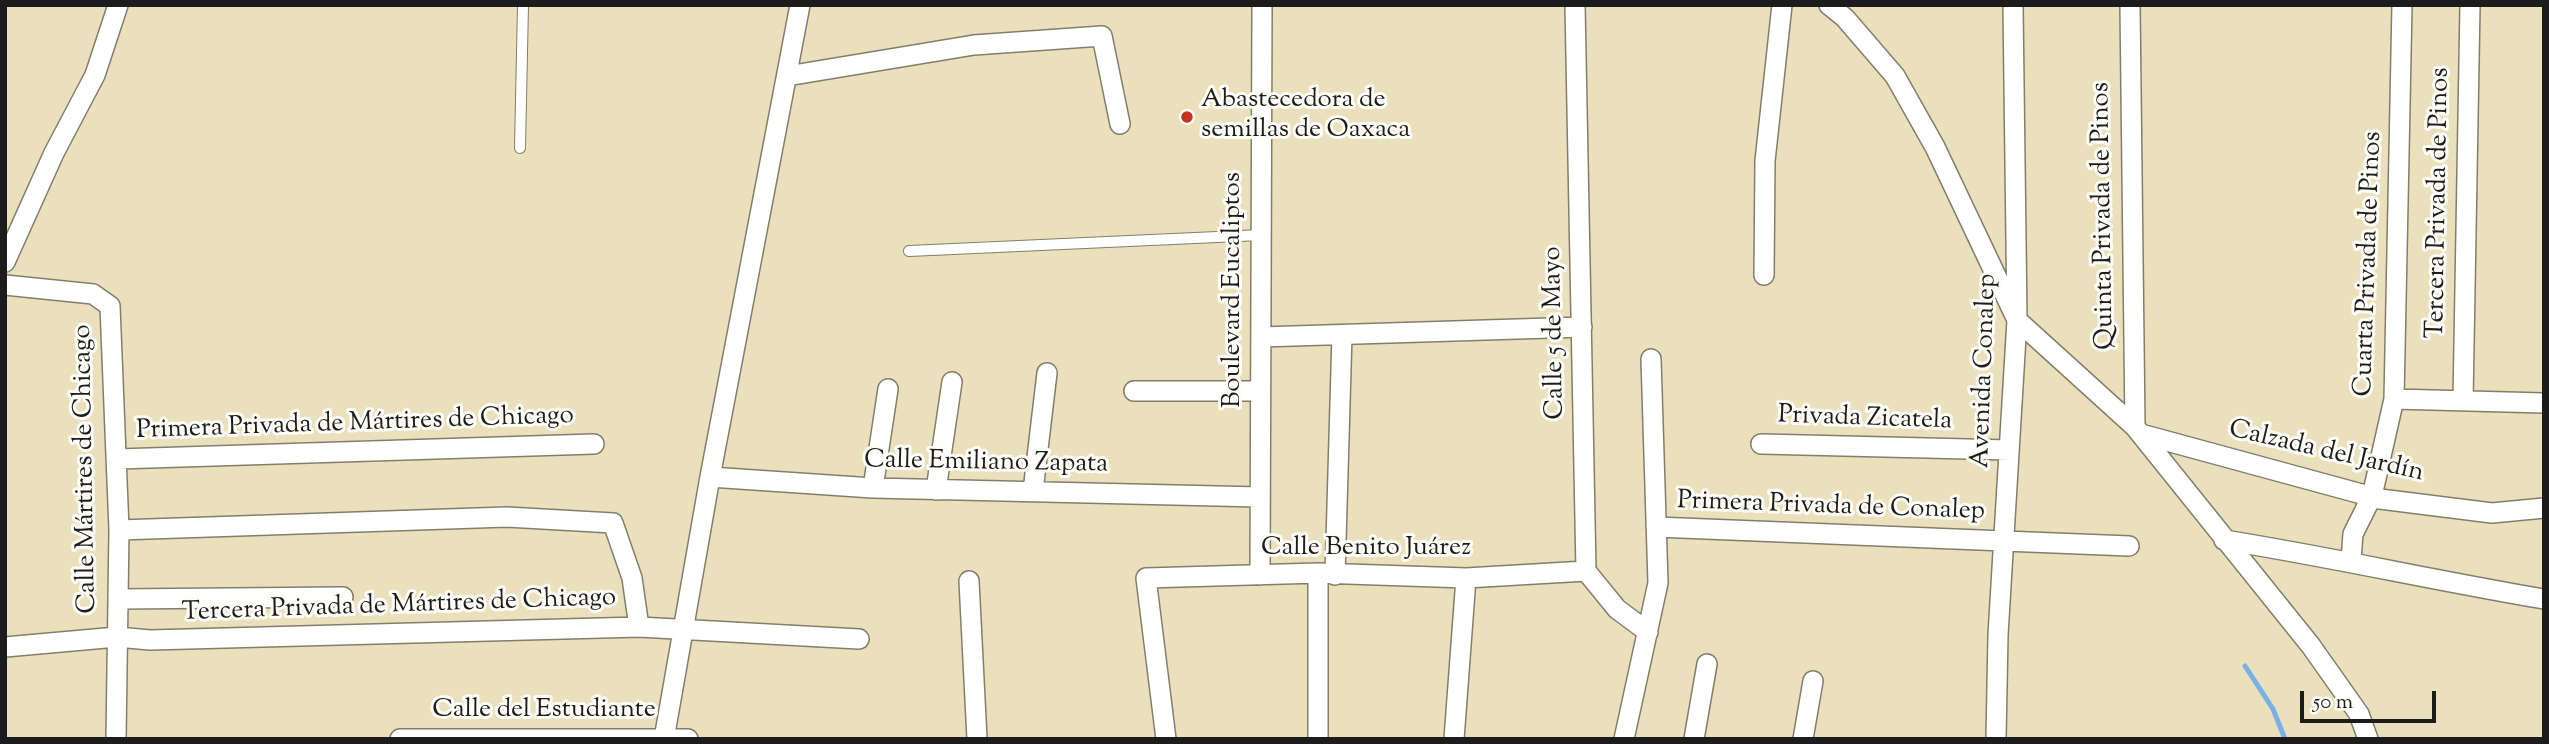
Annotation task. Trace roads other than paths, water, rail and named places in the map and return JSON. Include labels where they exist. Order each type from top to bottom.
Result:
[{"type":"street","points":[[5,262],[54,153],[95,75],[118,5]]},
{"type":"street","points":[[665,738],[710,477],[800,5]]},
{"type":"street","name":"Boulevard Eucaliptos","points":[[1259,575],[1262,5]]},
{"type":"street","name":"Calle 5 de Mayo","points":[[1575,5],[1586,570]]},
{"type":"street","points":[[1764,275],[1765,161],[1782,5]]},
{"type":"street","points":[[1829,5],[1846,18],[1895,76],[1935,147],[2017,320],[2138,431],[2311,646],[2359,714],[2368,739]]},
{"type":"street","name":"Avenida Conalep","points":[[1996,739],[1998,635],[2017,320],[2012,5]]},
{"type":"street","name":"Quinta Privada de Pinos","points":[[2130,5],[2138,431]]},
{"type":"street","name":"Cuarta Privada de Pinos","points":[[2351,560],[2353,534],[2372,496],[2394,399],[2402,5]]},
{"type":"street","name":"Tercera Privada de Pinos","points":[[2463,401],[2470,5]]},
{"type":"street","points":[[787,76],[974,45],[1102,36],[1120,124]]},
{"type":"street","name":"Calle Mártires de Chicago","points":[[5,285],[93,294],[110,306],[119,530],[116,739]]},
{"type":"street","points":[[1261,337],[1582,327]]},
{"type":"street","points":[[1318,739],[1342,335]]},
{"type":"street","points":[[1624,739],[1658,583],[1651,359]]},
{"type":"street","points":[[1032,491],[1047,373]]},
{"type":"street","points":[[936,490],[952,382]]},
{"type":"street","points":[[873,488],[888,389]]},
{"type":"street","points":[[1134,391],[1260,391]]},
{"type":"street","points":[[2394,399],[2544,403]]},
{"type":"street","name":"Calzada del Jardín","points":[[2138,431],[2372,496],[2492,513],[2544,508]]},
{"type":"street","name":"Primera Privada de Mártires de Chicago","points":[[118,459],[594,444]]},
{"type":"street","name":"Privada Zicatela","points":[[1761,444],[2009,450]]},
{"type":"street","name":"Calle Emiliano Zapata","points":[[710,477],[873,488],[1260,497]]},
{"type":"street","points":[[119,530],[507,517],[613,523],[632,578],[639,627]]},
{"type":"street","name":"Primera Privada de Conalep","points":[[1656,527],[2129,546]]},
{"type":"street","points":[[2224,540],[2351,560],[2467,586],[2544,599]]},
{"type":"street","points":[[1586,570],[1617,609],[1648,632]]},
{"type":"street","name":"Calle Benito Juárez","points":[[1167,739],[1146,578],[1327,574],[1466,578],[1586,570]]},
{"type":"street","points":[[1454,739],[1466,578]]},
{"type":"street","points":[[969,581],[977,739]]},
{"type":"street","points":[[118,599],[342,597]]},
{"type":"street","name":"Tercera Privada de Mártires de Chicago","points":[[5,647],[117,638],[149,640],[429,635],[639,627],[859,639]]},
{"type":"street","points":[[1694,739],[1707,664]]},
{"type":"street","points":[[1803,739],[1813,681]]},
{"type":"street","name":"Calle del Estudiante","points":[[400,739],[688,739]]},
{"type":"lane","points":[[520,148],[523,5]]},
{"type":"lane","points":[[909,251],[1261,235]]},
{"type":"waterway","points":[[2245,666],[2273,709],[2285,739]]},
{"type":"place","name":"Abastecedora de semillas de Oaxaca","points":[[1187,117]]}]
